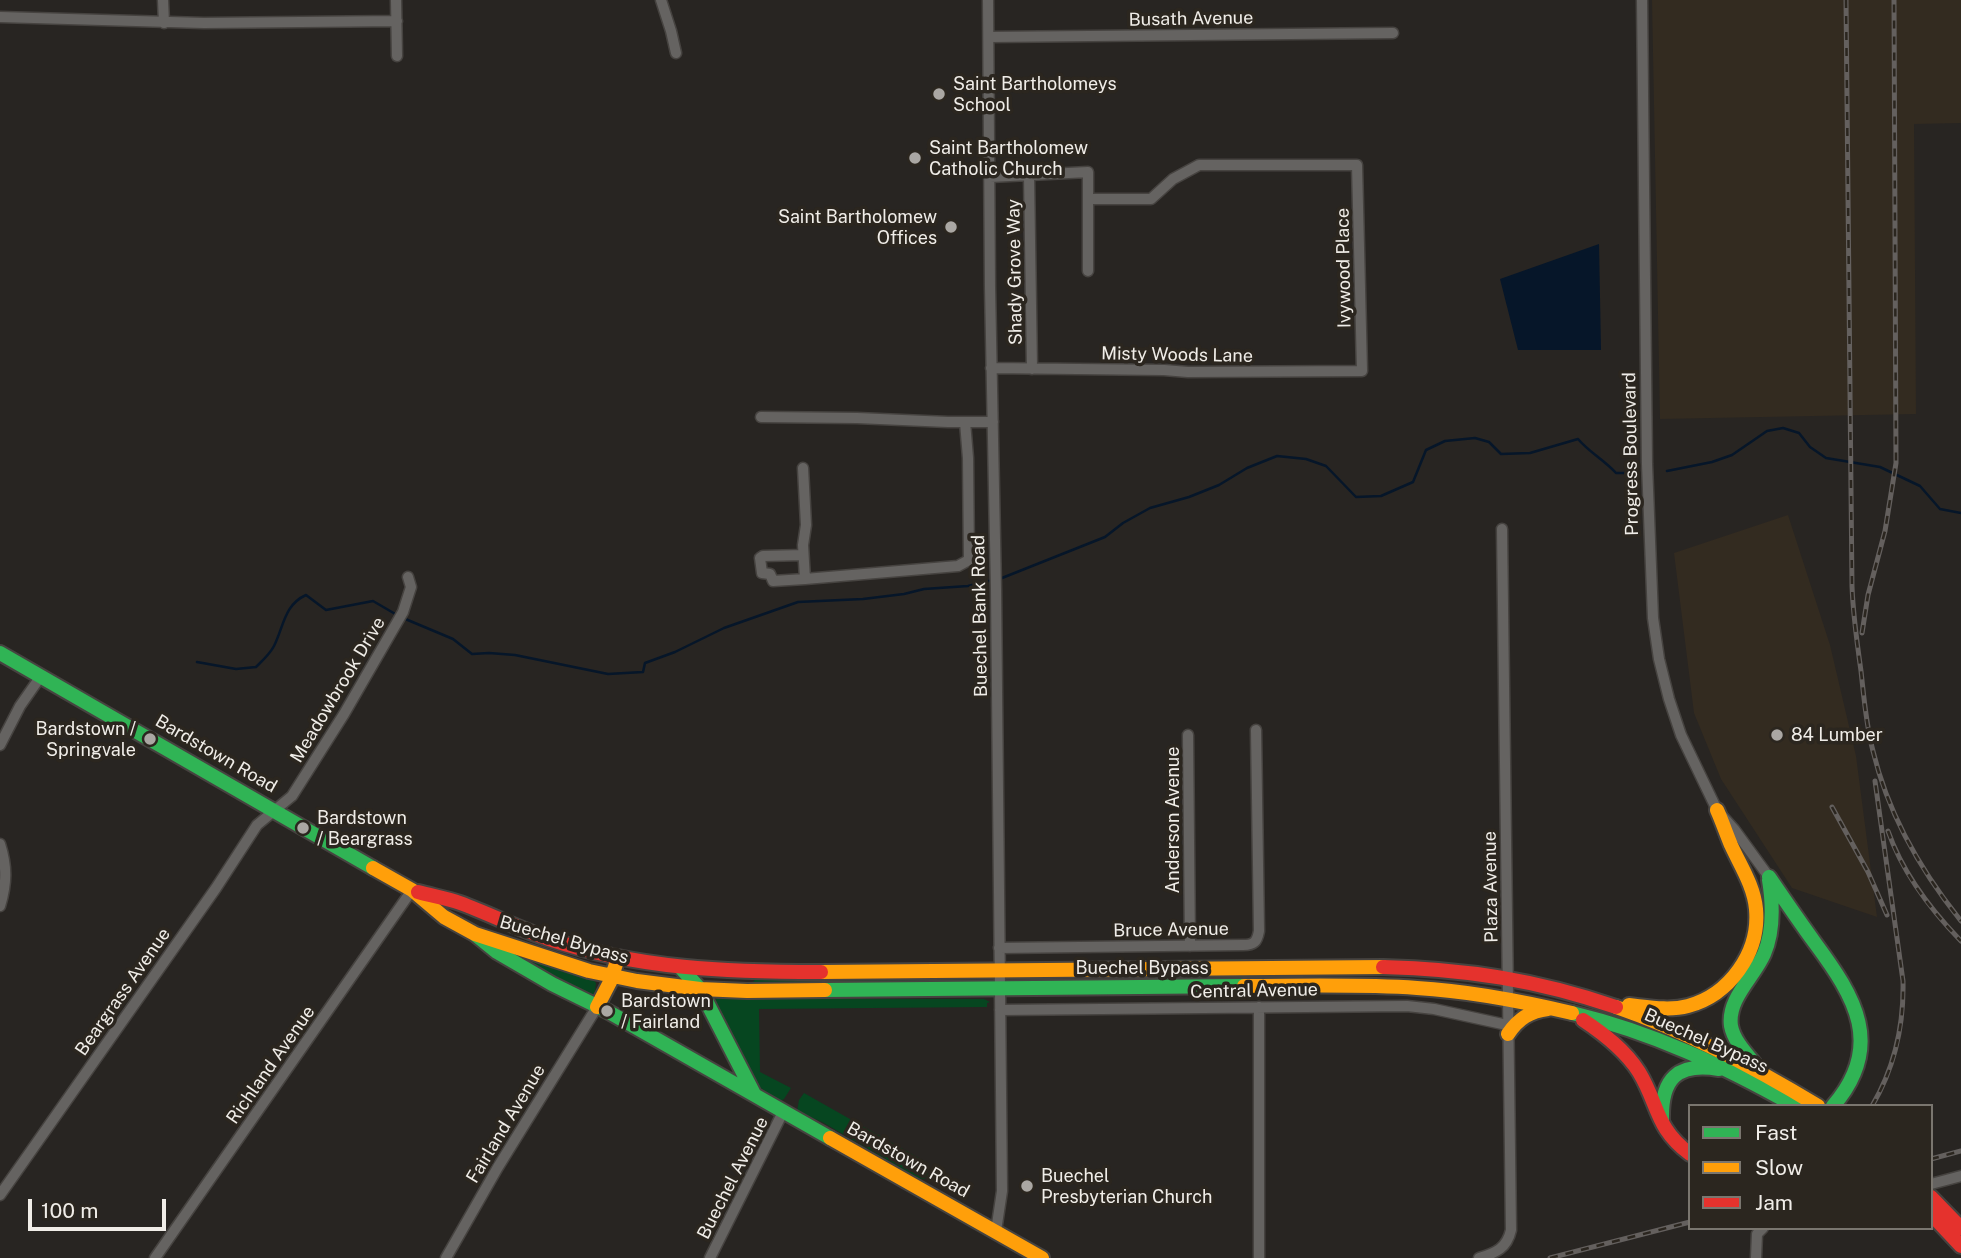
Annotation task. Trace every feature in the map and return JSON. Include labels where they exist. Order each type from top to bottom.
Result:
[{"type":"main road","name":"Bardstown Road","points":[[0,653],[412,890],[510,960],[1042,1258]]},
{"type":"main road","points":[[1608,1003],[1659,1009],[1689,1006],[1709,998],[1725,986],[1748,956],[1756,920],[1753,896],[1717,810]]},
{"type":"main road","points":[[1759,1070],[1736,1038],[1731,1019],[1736,1002],[1768,944],[1772,914],[1769,877]]},
{"type":"main road","points":[[1769,877],[1839,978],[1858,1016],[1860,1037],[1857,1062],[1845,1092],[1835,1104]]},
{"type":"main road","name":"Bardstown Road","points":[[412,890],[459,903],[551,940],[618,958]]},
{"type":"main road","points":[[452,921],[459,903]]},
{"type":"main road","name":"Buechel Bypass","points":[[475,934],[560,962],[612,975],[700,989],[880,990],[999,979],[1363,967],[1443,970],[1508,978],[1608,1003],[1673,1028],[1759,1070],[1797,1102]]},
{"type":"main road","points":[[597,1007],[618,958]]},
{"type":"main road","name":"Buechel Bypass","points":[[618,958],[681,968],[750,972],[1393,986],[1458,991],[1565,1010],[1626,1027],[1711,1060],[1797,1102]]},
{"type":"main road","points":[[681,968],[700,989],[755,1096]]},
{"type":"main road","points":[[1508,1030],[1527,1014],[1539,1010],[1565,1010],[1609,1038],[1630,1059],[1672,1141],[1688,1153]]},
{"type":"main road","points":[[1662,1122],[1664,1092],[1680,1073],[1706,1067],[1743,1077]]},
{"type":"main road","points":[[1937,1212],[1961,1228]]},
{"type":"main road","points":[[1937,1212],[1961,1246]]},
{"type":"street","points":[[163,0],[164,23]]},
{"type":"street","points":[[396,0],[397,56]]},
{"type":"street","points":[[661,0],[676,53]]},
{"type":"street","name":"Buechel Bank Road","points":[[988,0],[1002,1191],[996,1231]]},
{"type":"street","name":"Progress Boulevard","points":[[1642,0],[1646,439],[1653,618],[1659,659],[1681,736],[1717,810],[1769,877]]},
{"type":"street","points":[[0,17],[164,23],[397,21]]},
{"type":"street","name":"Busath Avenue","points":[[989,37],[1393,33]]},
{"type":"street","name":"Ivywood Place","points":[[1089,199],[1151,199],[1173,178],[1199,165],[1357,165],[1362,371]]},
{"type":"street","points":[[990,177],[1088,172],[1088,271]]},
{"type":"street","name":"Shady Grove Way","points":[[1029,176],[1032,369]]},
{"type":"street","name":"Misty Woods Lane","points":[[991,368],[1182,372],[1362,371]]},
{"type":"street","points":[[761,417],[993,422]]},
{"type":"street","points":[[803,555],[763,556],[760,558],[760,571],[770,574],[773,580],[805,579],[958,566],[969,560],[965,422]]},
{"type":"street","points":[[803,468],[805,579]]},
{"type":"street","name":"Plaza Avenue","points":[[1479,1258],[1494,1254],[1506,1244],[1510,1230],[1502,529]]},
{"type":"street","name":"Meadowbrook Drive","points":[[274,810],[292,796],[393,630],[403,612],[411,587],[408,577]]},
{"type":"street","points":[[0,745],[20,706],[41,676]]},
{"type":"street","name":"Bruce Avenue","points":[[999,948],[1252,945],[1258,939],[1259,931],[1256,730]]},
{"type":"street","name":"Anderson Avenue","points":[[1188,735],[1190,946]]},
{"type":"street","name":"Beargrass Avenue","points":[[0,1195],[216,888],[257,825],[274,810]]},
{"type":"street","points":[[0,844],[6,871],[0,906]]},
{"type":"street","name":"Richland Avenue","points":[[155,1258],[412,890]]},
{"type":"street","points":[[747,991],[750,972]]},
{"type":"street","name":"Central Avenue","points":[[1000,1010],[1406,1006],[1434,1009],[1508,1030]]},
{"type":"street","name":"Fairland Avenue","points":[[446,1258],[498,1167],[597,1007]]},
{"type":"street","points":[[1258,1007],[1259,1258]]},
{"type":"street","name":"Buechel Avenue","points":[[710,1258],[783,1112]]},
{"type":"street","points":[[1933,1183],[1961,1176]]},
{"type":"street","points":[[1756,1258],[1757,1234],[1761,1230]]},
{"type":"shaded area","points":[[1652,0],[1961,0],[1961,123],[1914,124],[1916,414],[1660,419]]},
{"type":"shaded area","name":"84 Lumber","points":[[1788,515],[1830,645],[1856,756],[1877,917],[1792,888],[1721,779],[1694,713],[1674,553]]},
{"type":"green space","points":[[519,958],[592,978],[596,983],[595,992],[590,998]]},
{"type":"green space","points":[[756,978],[982,979],[862,983],[753,982]]},
{"type":"green space","points":[[718,997],[984,999],[990,1002],[987,1007],[759,1009],[760,1072],[791,1088],[780,1101],[755,1084],[713,1002]]},
{"type":"green space","points":[[804,1093],[924,1161],[928,1166],[928,1175],[924,1179],[919,1178],[822,1122],[797,1111],[799,1100]]},
{"type":"water","points":[[1599,244],[1601,350],[1518,350],[1500,279]]},
{"type":"waterway","points":[[1667,471],[1732,455],[1767,431],[1783,428],[1799,433],[1810,447],[1826,458],[1880,467],[1920,486],[1940,509],[1961,513]]},
{"type":"waterway","points":[[403,618],[453,639],[472,654],[515,655],[608,674],[643,672],[645,663],[724,628],[798,602],[863,599],[924,589],[968,586],[1002,578],[1105,537],[1150,508],[1219,485],[1247,468],[1277,456],[1306,459],[1326,466],[1356,497],[1381,496],[1413,482],[1426,450],[1445,441],[1475,438],[1489,442],[1501,454],[1530,453],[1578,439],[1616,473],[1639,473]]},
{"type":"waterway","points":[[197,662],[236,669],[256,667],[272,649],[293,604],[306,595],[326,610],[373,601],[397,615]]},
{"type":"railway","points":[[1846,0],[1852,586],[1855,629],[1871,741],[1887,797],[1920,862],[1961,921]]},
{"type":"railway","points":[[1862,633],[1868,595],[1885,531],[1896,463],[1894,0]]},
{"type":"railway","points":[[1873,1104],[1892,1061],[1900,1030],[1903,998],[1903,981],[1875,781]]},
{"type":"railway","points":[[1832,807],[1868,872],[1887,915]]},
{"type":"railway","points":[[1888,831],[1901,862],[1918,890],[1961,941]]},
{"type":"railway","points":[[1933,1158],[1961,1151]]},
{"type":"railway","points":[[1550,1258],[1688,1223]]},
{"type":"traffic: fast","points":[[0,653],[373,868]]},
{"type":"traffic: fast","points":[[1769,877],[1842,983],[1858,1022],[1861,1042],[1858,1063],[1849,1084],[1834,1104]]},
{"type":"traffic: fast","points":[[1757,1067],[1735,1037],[1731,1016],[1737,997],[1760,963],[1770,936],[1772,918],[1769,880]]},
{"type":"traffic: fast","points":[[476,935],[497,952],[552,984],[607,1011],[830,1138]]},
{"type":"traffic: fast","points":[[681,968],[700,989],[754,1094]]},
{"type":"traffic: fast","points":[[825,990],[1244,986]]},
{"type":"traffic: fast","points":[[1572,1013],[1659,1040],[1741,1077],[1791,1104]]},
{"type":"traffic: fast","points":[[1662,1120],[1665,1094],[1674,1077],[1692,1068],[1719,1069]]},
{"type":"traffic: slow","points":[[1629,1005],[1673,1008],[1703,1000],[1729,982],[1747,956],[1756,925],[1755,900],[1717,810]]},
{"type":"traffic: slow","points":[[373,868],[412,890],[444,917],[475,934],[589,971],[637,981],[700,989],[825,990]]},
{"type":"traffic: slow","points":[[597,1007],[610,982],[618,958]]},
{"type":"traffic: slow","points":[[821,972],[1383,967]]},
{"type":"traffic: slow","points":[[1244,986],[1437,989],[1495,997],[1572,1013]]},
{"type":"traffic: slow","points":[[1616,1007],[1720,1051],[1815,1104]]},
{"type":"traffic: slow","points":[[1508,1034],[1525,1017],[1548,1009]]},
{"type":"traffic: slow","points":[[830,1138],[1042,1258]]},
{"type":"traffic: jam","points":[[418,892],[460,903],[549,939],[616,957],[684,967],[821,972]]},
{"type":"traffic: jam","points":[[1383,967],[1472,973],[1529,983],[1616,1007]]},
{"type":"traffic: jam","points":[[1583,1020],[1614,1043],[1633,1064],[1670,1135],[1688,1152]]},
{"type":"traffic: jam","points":[[1933,1199],[1961,1228]]},
{"type":"traffic: jam","points":[[1933,1216],[1961,1246]]},
{"type":"place","name":"Saint Bartholomeys School","points":[[939,94]]},
{"type":"place","name":"Saint Bartholomew Catholic Church","points":[[915,158]]},
{"type":"place","name":"Saint Bartholomew Offices","points":[[951,227]]},
{"type":"place","name":"84 Lumber","points":[[1777,735]]},
{"type":"place","name":"Bardstown / Springvale","points":[[150,739]]},
{"type":"place","name":"Bardstown / Beargrass","points":[[303,828]]},
{"type":"place","name":"Bardstown / Fairland","points":[[607,1011]]},
{"type":"place","name":"Buechel Presbyterian Church","points":[[1027,1186]]}]
